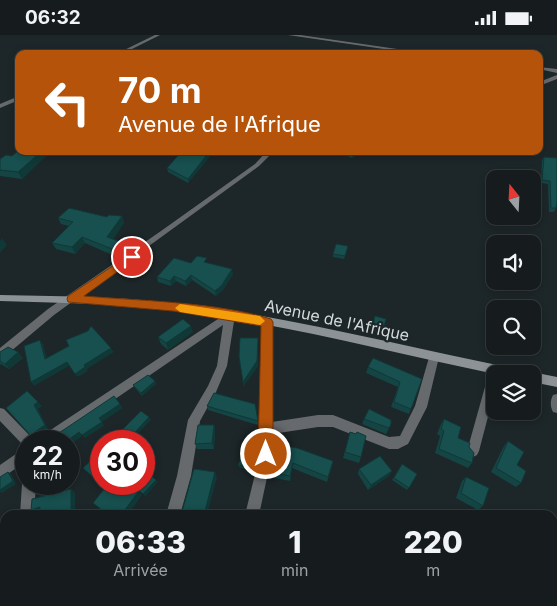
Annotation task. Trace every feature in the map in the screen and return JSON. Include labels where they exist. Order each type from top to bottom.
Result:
[{"type":"main road","name":"Avenue de l'Afrique","points":[[0,298],[72,299],[173,307],[230,315],[486,367]]},
{"type":"main road","points":[[541,379],[557,382]]},
{"type":"street","points":[[126,50],[158,35]]},
{"type":"street","points":[[290,35],[390,50]]},
{"type":"street","points":[[543,69],[557,71]]},
{"type":"street","points":[[543,82],[557,77]]},
{"type":"street","points":[[0,106],[15,100]]},
{"type":"street","points":[[0,354],[22,334],[257,165],[267,155]]},
{"type":"street","points":[[60,430],[230,315]]},
{"type":"street","points":[[174,510],[184,476],[194,420],[212,389],[222,366],[230,315]]},
{"type":"street","points":[[253,510],[266,454],[267,322]]},
{"type":"street","points":[[266,429],[318,421],[333,421],[389,443],[398,443],[404,440],[421,407],[434,357]]},
{"type":"street","points":[[557,399],[557,408]]},
{"type":"street","points":[[473,451],[486,403]]},
{"type":"street","points":[[0,413],[17,430]]},
{"type":"street","points":[[0,473],[15,462]]},
{"type":"street","points":[[27,510],[28,495]]},
{"type":"building","points":[[15,153],[15,155],[37,155],[18,172],[0,170],[0,159],[6,155],[12,156]]},
{"type":"building","points":[[178,155],[207,155],[188,179],[167,168]]},
{"type":"building","points":[[544,157],[557,158],[556,208],[551,208],[550,181],[542,180]]},
{"type":"building","points":[[69,208],[107,217],[109,215],[122,216],[107,237],[127,244],[117,251],[82,237],[72,247],[52,243],[73,222],[58,218]]},
{"type":"building","points":[[336,244],[348,246],[345,256],[333,254]]},
{"type":"building","points":[[197,256],[207,258],[204,262],[232,269],[222,285],[215,291],[191,275],[185,281],[174,276],[170,281],[157,277],[174,258],[191,263]]},
{"type":"building","points":[[375,316],[386,319],[383,330],[372,327]]},
{"type":"building","points":[[183,319],[191,326],[166,343],[158,337]]},
{"type":"building","points":[[91,326],[111,348],[84,365],[85,367],[75,374],[67,362],[31,382],[24,346],[40,340],[45,359],[69,346],[66,340],[88,331]]},
{"type":"building","points":[[240,338],[258,338],[257,361],[243,382],[239,356]]},
{"type":"building","points":[[8,347],[18,352],[5,364],[0,361],[0,352]]},
{"type":"building","points":[[373,358],[422,379],[411,409],[394,402],[400,382],[368,367]]},
{"type":"building","points":[[148,375],[155,381],[141,393],[133,385]]},
{"type":"building","points":[[27,391],[38,402],[34,405],[45,425],[38,430],[26,430],[6,408]]},
{"type":"building","points":[[214,393],[255,404],[258,421],[207,406]]},
{"type":"building","points":[[114,396],[120,404],[99,418],[102,422],[82,435],[80,430],[63,430]]},
{"type":"building","points":[[369,409],[391,420],[389,428],[364,419]]},
{"type":"building","points":[[141,411],[149,417],[137,430],[122,430]]},
{"type":"building","points":[[444,419],[461,427],[458,438],[470,443],[469,447],[474,453],[472,463],[439,449],[444,431],[441,429]]},
{"type":"building","points":[[198,425],[214,425],[212,443],[195,444]]},
{"type":"building","points":[[350,432],[356,434],[357,432],[366,436],[361,457],[345,452]]},
{"type":"building","points":[[508,441],[524,452],[517,465],[526,471],[521,483],[496,468]]},
{"type":"building","points":[[275,444],[297,448],[333,461],[328,477],[293,463],[290,476],[269,472]]},
{"type":"building","points":[[244,450],[256,453],[251,468],[238,465]]},
{"type":"building","points":[[380,456],[392,471],[371,485],[359,469]]},
{"type":"building","points":[[90,461],[90,474],[83,468]]},
{"type":"building","points":[[402,464],[417,474],[409,488],[394,478]]},
{"type":"building","points":[[194,469],[215,472],[205,510],[182,510]]},
{"type":"building","points":[[8,472],[13,481],[0,490],[0,477]]},
{"type":"building","points":[[466,477],[489,488],[483,506],[461,493]]},
{"type":"building","points":[[48,495],[71,495],[71,510],[40,510],[40,507],[31,510],[32,499]]},
{"type":"building","points":[[99,495],[136,495],[125,510],[102,510],[93,503]]},
{"type":"slow traffic","points":[[180,308],[260,321]]},
{"type":"route","points":[[132,257],[72,299],[173,307],[267,322],[266,454]]}]
